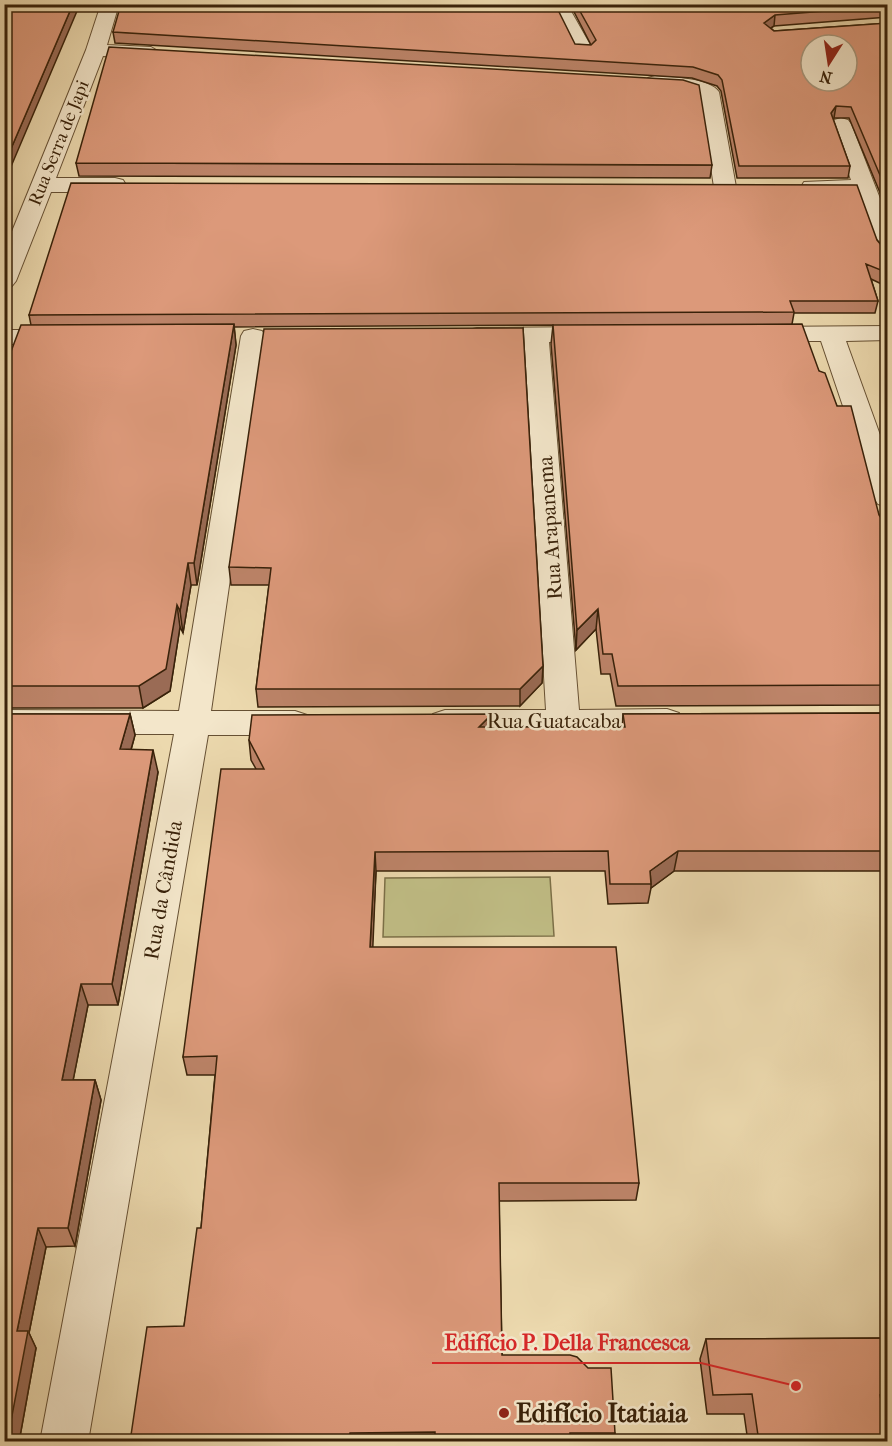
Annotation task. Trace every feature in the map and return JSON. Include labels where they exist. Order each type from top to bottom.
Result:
[{"type":"street","points":[[558,4],[583,50]]},
{"type":"street","name":"Rua Serra de Japi","points":[[4,281],[96,50],[108,5]]},
{"type":"street","points":[[96,50],[166,54]]},
{"type":"street","points":[[637,81],[684,84],[709,92],[725,187]]},
{"type":"street","points":[[842,124],[888,250]]},
{"type":"street","points":[[42,185],[138,185]]},
{"type":"street","points":[[701,186],[748,187]]},
{"type":"street","points":[[794,187],[864,187]]},
{"type":"street","points":[[831,333],[888,498]]},
{"type":"street","points":[[737,334],[888,333]]},
{"type":"street","name":"Rua Arapanema","points":[[536,334],[563,722]]},
{"type":"street","points":[[454,335],[619,334]]},
{"type":"street","name":"Rua da Cândida","points":[[64,1442],[193,723],[253,336]]},
{"type":"street","points":[[4,337],[79,337]]},
{"type":"street","name":"Rua Guatacaba","points":[[420,722],[693,720]]},
{"type":"street","points":[[4,722],[324,722]]},
{"type":"shaded area","points":[[550,877],[554,936],[383,937],[385,878]]},
{"type":"building","points":[[4,4],[73,4],[4,165]]},
{"type":"building","points":[[121,4],[555,4],[575,44],[591,45],[596,40],[576,4],[888,4],[888,6],[775,15],[764,23],[774,31],[888,23],[888,194],[851,107],[836,106],[831,113],[850,166],[739,166],[722,80],[718,75],[693,67],[113,32]]},
{"type":"building","points":[[109,47],[683,80],[699,85],[712,165],[76,163]]},
{"type":"building","points":[[71,183],[857,185],[877,240],[882,246],[888,247],[888,273],[866,264],[878,301],[790,301],[794,312],[29,315]]},
{"type":"building","points":[[234,324],[194,563],[188,563],[180,611],[177,605],[166,669],[139,686],[4,686],[4,370],[21,325]]},
{"type":"building","points":[[802,324],[819,371],[825,373],[837,406],[851,406],[879,515],[883,521],[888,521],[888,685],[618,686],[612,654],[603,654],[598,609],[577,630],[553,325]]},
{"type":"building","points":[[523,328],[543,666],[520,689],[256,689],[271,568],[229,567],[264,329]]},
{"type":"building","points":[[888,713],[888,851],[678,851],[650,871],[651,884],[610,884],[608,851],[375,852],[370,947],[616,947],[639,1183],[499,1183],[502,1355],[570,1355],[577,1357],[588,1368],[611,1368],[615,1433],[570,1433],[571,1442],[435,1442],[435,1432],[350,1433],[349,1442],[130,1442],[147,1327],[184,1326],[197,1228],[201,1228],[217,1056],[183,1057],[221,769],[264,769],[249,740],[252,715],[492,714],[479,727],[625,727],[623,714]]},
{"type":"building","points":[[4,714],[130,714],[120,749],[153,750],[112,984],[81,984],[62,1080],[95,1080],[68,1228],[38,1228],[17,1331],[28,1331],[7,1442],[4,1442]]},
{"type":"building","points":[[888,1338],[888,1395],[880,1395],[888,1442],[759,1442],[752,1394],[713,1395],[706,1339]]},
{"type":"place","name":"Edifício P. Della Francesca","points":[[796,1386]]},
{"type":"place","name":"Edifício Itatiaia","points":[[504,1413]]}]
